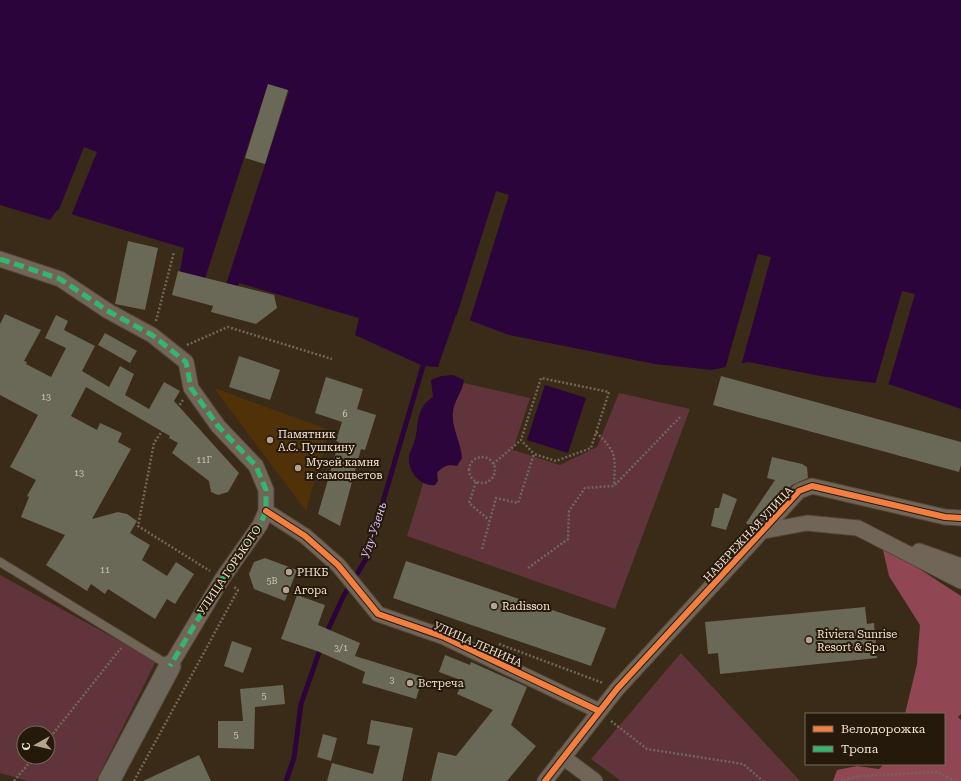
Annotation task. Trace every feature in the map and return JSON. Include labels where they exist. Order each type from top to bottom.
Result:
[{"type":"main road","name":"УЛИЦА ГОРЬКОГО","points":[[109,781],[170,666]]},
{"type":"street","name":"УЛИЦА ГОРЬКОГО","points":[[0,259],[60,279],[108,311],[152,335],[173,351],[186,362],[191,388],[218,426],[256,466],[266,490],[266,511],[260,525],[222,579],[170,666]]},
{"type":"street","name":"НАБЕРЕЖНАЯ УЛИЦА","points":[[545,781],[598,711],[799,492],[812,486],[946,517],[961,518]]},
{"type":"street","name":"УЛИЦА ЛЕНИНА","points":[[266,511],[305,536],[338,565],[358,592],[378,614],[444,637],[598,711]]},
{"type":"street","points":[[764,531],[807,523],[858,528],[878,540],[961,581]]},
{"type":"street","points":[[878,540],[894,542],[961,566]]},
{"type":"street","points":[[564,757],[595,781]]},
{"type":"lane","points":[[0,562],[170,666]]},
{"type":"path","points":[[152,335],[174,252]]},
{"type":"path","points":[[173,351],[228,327],[332,359]]},
{"type":"path","points":[[493,464],[521,440],[541,378],[609,392],[591,448],[556,461],[534,454],[521,440]]},
{"type":"path","points":[[134,781],[238,590],[138,526],[154,443],[191,388]]},
{"type":"path","points":[[528,568],[568,538],[569,511],[585,488],[614,486],[681,416]]},
{"type":"path","points":[[596,432],[610,446],[615,456],[614,486]]},
{"type":"path","points":[[482,549],[496,498],[518,503],[534,454]]},
{"type":"path","points":[[485,458],[493,464],[494,474],[489,481],[480,483],[476,482],[470,474],[471,464],[474,460],[485,458]]},
{"type":"path","points":[[476,482],[469,503],[489,520]]},
{"type":"path","points":[[56,730],[127,640]]},
{"type":"path","points":[[598,711],[647,749],[743,764],[763,781]]},
{"type":"path","points":[[14,781],[27,765]]},
{"type":"path","points":[[840,781],[860,776],[938,772],[955,781]]},
{"type":"shaded area","points":[[0,0],[961,0],[961,409],[892,385],[826,377],[748,362],[712,370],[655,364],[509,335],[456,315],[438,367],[423,366],[355,335],[359,318],[239,283],[232,305],[177,288],[184,248],[57,210],[50,220],[0,205]]},
{"type":"shaded area","points":[[453,375],[464,380],[453,412],[453,423],[462,458],[457,466],[448,465],[441,469],[437,473],[438,481],[435,485],[429,485],[420,481],[412,472],[409,456],[415,438],[420,413],[425,404],[433,397],[431,380],[441,376]]},
{"type":"shaded area","points":[[455,381],[530,398],[513,450],[560,465],[597,447],[619,393],[690,409],[615,609],[407,536]]},
{"type":"shaded area","points":[[545,385],[586,398],[568,453],[527,440]]},
{"type":"shaded area","points":[[214,388],[329,430],[306,511]]},
{"type":"shaded area","points":[[883,550],[895,553],[961,596],[961,714],[958,717],[961,720],[961,781],[833,781],[837,770],[857,766],[879,769],[883,765],[945,765],[945,713],[905,713],[917,664],[920,625],[889,576]]},
{"type":"shaded area","points":[[0,575],[156,661],[96,781],[28,781],[0,773]]},
{"type":"shaded area","points":[[681,653],[800,781],[621,781],[591,759]]},
{"type":"pier","points":[[268,84],[289,91],[220,303],[199,297]]},
{"type":"pier","points":[[84,147],[97,152],[71,216],[58,212]]},
{"type":"pier","points":[[496,191],[509,195],[470,320],[469,322],[457,317],[445,352]]},
{"type":"pier","points":[[758,254],[771,257],[741,366],[725,369]]},
{"type":"pier","points":[[902,291],[915,294],[888,386],[875,385]]},
{"type":"building","points":[[268,84],[288,90],[265,164],[245,158]]},
{"type":"building","points":[[128,241],[158,248],[145,310],[115,304]]},
{"type":"building","points":[[178,271],[274,295],[277,308],[256,324],[211,312],[213,306],[172,295]]},
{"type":"building","points":[[5,314],[41,330],[24,361],[27,362],[26,364],[51,377],[66,348],[45,338],[56,315],[68,321],[64,330],[95,346],[82,371],[109,387],[120,366],[134,374],[125,395],[149,409],[164,382],[180,391],[174,401],[239,473],[228,492],[218,495],[211,492],[209,481],[172,453],[178,443],[169,438],[170,436],[86,387],[71,416],[97,430],[100,423],[122,433],[118,442],[131,449],[92,519],[118,512],[127,514],[137,521],[130,533],[150,545],[142,560],[167,576],[176,562],[194,574],[175,604],[167,599],[155,619],[108,589],[105,594],[91,584],[87,591],[46,565],[65,535],[21,517],[29,497],[27,496],[36,480],[10,467],[38,415],[0,395],[0,324]]},
{"type":"building","points":[[105,333],[137,351],[130,363],[98,345]]},
{"type":"building","points":[[239,356],[280,370],[270,400],[229,387]]},
{"type":"building","points":[[721,376],[961,442],[961,465],[959,472],[713,405]]},
{"type":"building","points":[[326,377],[363,389],[357,409],[376,415],[365,450],[361,449],[340,526],[318,514],[339,442],[336,441],[342,422],[315,413]]},
{"type":"building","points":[[772,457],[802,464],[807,467],[808,478],[792,485],[753,528],[746,523],[775,480],[767,478]]},
{"type":"building","points":[[723,493],[737,499],[726,530],[711,526],[715,508],[719,508]]},
{"type":"building","points":[[265,558],[297,570],[285,601],[254,589],[249,574],[254,562]]},
{"type":"building","points":[[406,561],[606,628],[591,666],[393,598]]},
{"type":"building","points":[[297,595],[325,605],[318,625],[360,643],[355,656],[423,677],[416,699],[362,683],[365,672],[317,651],[281,639]]},
{"type":"building","points":[[865,607],[867,624],[874,623],[877,658],[720,674],[718,653],[708,654],[705,622]]},
{"type":"building","points":[[232,641],[252,648],[243,673],[224,666]]},
{"type":"building","points":[[445,655],[470,665],[471,662],[527,687],[511,725],[536,746],[507,781],[431,781],[438,752],[456,756],[493,710],[457,694],[463,681],[439,672]]},
{"type":"building","points":[[283,685],[285,704],[255,707],[254,749],[218,748],[218,721],[243,721],[240,689]]},
{"type":"building","points":[[371,720],[413,728],[402,781],[327,781],[332,763],[373,774],[380,746],[367,744]]},
{"type":"building","points":[[323,734],[337,738],[331,761],[317,757]]},
{"type":"building","points":[[199,755],[211,781],[143,781]]},
{"type":"waterway","name":"Улу-Узень","points":[[326,634],[343,597],[366,559],[423,366]]},
{"type":"waterway","name":"Улу-Узень","points":[[286,781],[294,758],[301,704],[321,647]]},
{"type":"marked path","points":[[0,259],[60,279],[108,311],[152,335],[186,362],[191,388],[218,426],[256,466],[266,490],[266,511],[260,525],[222,579],[170,666]]},
{"type":"cycle path","points":[[545,781],[617,689],[799,491],[812,486],[945,517],[961,518]]},
{"type":"cycle path","points":[[266,511],[305,536],[338,565],[378,614],[444,637],[599,711]]},
{"type":"place","name":"Памятник А.С. Пушкину","points":[[270,440]]},
{"type":"place","name":"Музей камня и самоцветов","points":[[298,468]]},
{"type":"place","name":"РНКБ","points":[[289,572]]},
{"type":"place","name":"Агора","points":[[286,590]]},
{"type":"place","name":"Radisson","points":[[494,606]]},
{"type":"place","name":"Riviera Sunrise Resort & Spa","points":[[809,640]]},
{"type":"place","name":"Встреча","points":[[410,683]]}]
